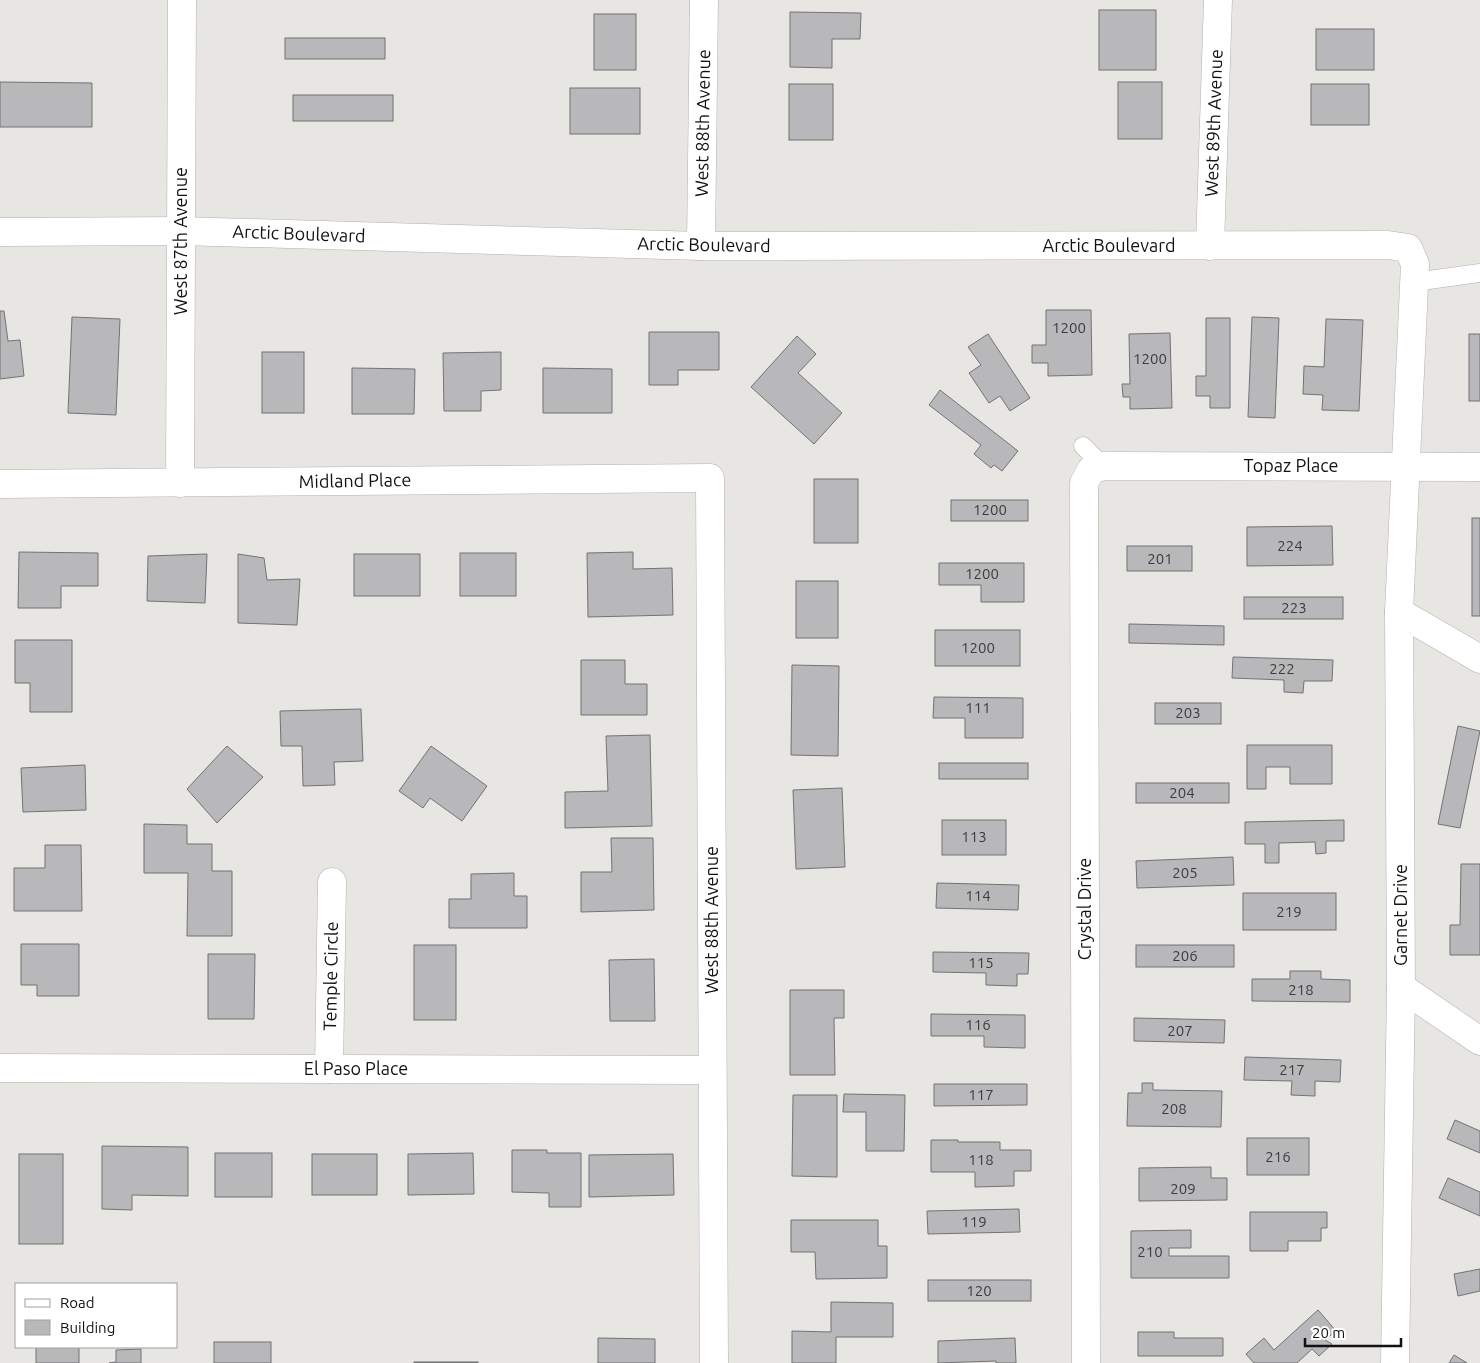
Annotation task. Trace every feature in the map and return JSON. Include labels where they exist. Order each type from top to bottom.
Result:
[{"type":"street","name":"West 87th Avenue","points":[[180,482],[182,0]]},
{"type":"street","name":"West 88th Avenue","points":[[701,246],[704,0]]},
{"type":"street","name":"West 89th Avenue","points":[[1210,246],[1218,0]]},
{"type":"street","name":"Arctic Boulevard","points":[[0,232],[181,231],[701,246],[1388,244],[1408,248]]},
{"type":"street","name":"Garnet Drive","points":[[1394,1363],[1402,987],[1399,612],[1415,264],[1408,248]]},
{"type":"street","name":"Topaz Place","points":[[1102,466],[1480,467]]},
{"type":"street","name":"Crystal Drive","points":[[1086,1363],[1084,483],[1091,470],[1102,466]]},
{"type":"street","name":"West 88th Avenue","points":[[710,478],[714,1363]]},
{"type":"street","name":"Midland Place","points":[[0,484],[710,478]]},
{"type":"street","points":[[1399,612],[1480,659]]},
{"type":"street","name":"Temple Circle","points":[[329,1069],[332,882]]},
{"type":"street","points":[[1402,987],[1480,1041]]},
{"type":"street","name":"El Paso Place","points":[[0,1068],[712,1070]]},
{"type":"lane","points":[[1414,282],[1480,273]]},
{"type":"lane","points":[[1083,446],[1102,466]]},
{"type":"building","points":[[1099,10],[1156,10],[1156,70],[1099,70]]},
{"type":"building","points":[[790,12],[861,13],[860,39],[832,39],[832,68],[790,67]]},
{"type":"building","points":[[594,14],[636,14],[636,70],[594,70]]},
{"type":"building","points":[[1316,29],[1374,29],[1374,70],[1316,70]]},
{"type":"building","points":[[285,38],[385,38],[385,59],[285,59]]},
{"type":"building","points":[[0,82],[92,83],[92,127],[0,127]]},
{"type":"building","points":[[1118,82],[1162,82],[1162,139],[1118,139]]},
{"type":"building","points":[[789,84],[833,84],[833,140],[789,140]]},
{"type":"building","points":[[1311,84],[1369,84],[1369,125],[1311,125]]},
{"type":"building","points":[[570,88],[640,88],[640,134],[570,134]]},
{"type":"building","points":[[293,95],[393,95],[393,121],[293,121]]},
{"type":"building","points":[[1046,310],[1091,310],[1092,375],[1048,376],[1048,363],[1032,363],[1032,345],[1046,345]]},
{"type":"building","points":[[0,311],[4,311],[8,341],[20,340],[24,376],[0,379]]},
{"type":"building","points":[[72,317],[120,319],[116,415],[68,413]]},
{"type":"building","points":[[1252,317],[1279,318],[1275,418],[1248,417]]},
{"type":"building","points":[[1206,318],[1230,318],[1230,408],[1210,408],[1210,396],[1196,396],[1196,376],[1206,376]]},
{"type":"building","points":[[1326,319],[1363,320],[1359,411],[1322,410],[1323,395],[1303,394],[1304,366],[1324,367]]},
{"type":"building","points":[[649,332],[719,332],[719,370],[678,370],[678,385],[649,385]]},
{"type":"building","points":[[1170,333],[1172,408],[1130,409],[1130,397],[1123,397],[1122,384],[1130,384],[1129,334]]},
{"type":"building","points":[[988,334],[1030,398],[1010,411],[1000,396],[989,403],[969,373],[981,365],[968,347]]},
{"type":"building","points":[[1469,334],[1480,334],[1480,401],[1469,401]]},
{"type":"building","points":[[797,336],[816,354],[798,373],[842,413],[814,444],[751,387]]},
{"type":"building","points":[[262,352],[304,352],[304,413],[262,413]]},
{"type":"building","points":[[501,352],[501,390],[481,391],[481,411],[444,411],[443,353]]},
{"type":"building","points":[[352,368],[415,369],[414,414],[352,414]]},
{"type":"building","points":[[543,368],[612,369],[612,413],[543,413]]},
{"type":"building","points":[[940,390],[1018,451],[1002,471],[994,465],[991,468],[974,454],[981,445],[929,405]]},
{"type":"building","points":[[814,479],[858,479],[858,543],[814,543]]},
{"type":"building","points":[[951,500],[1028,500],[1028,521],[951,521]]},
{"type":"building","points":[[1472,518],[1480,518],[1480,616],[1472,616]]},
{"type":"building","points":[[1332,526],[1333,565],[1247,566],[1247,527]]},
{"type":"building","points":[[1127,546],[1192,546],[1192,571],[1127,571]]},
{"type":"building","points":[[19,552],[98,553],[98,586],[61,586],[61,608],[18,608]]},
{"type":"building","points":[[633,552],[633,569],[672,568],[673,615],[588,617],[587,553]]},
{"type":"building","points":[[460,553],[516,553],[516,596],[460,596]]},
{"type":"building","points":[[207,554],[205,603],[147,601],[148,556]]},
{"type":"building","points":[[238,554],[264,558],[267,580],[300,579],[297,625],[238,623]]},
{"type":"building","points":[[354,554],[420,554],[420,596],[354,596]]},
{"type":"building","points":[[939,563],[1024,563],[1024,602],[981,602],[981,585],[939,585]]},
{"type":"building","points":[[796,581],[838,581],[838,638],[796,638]]},
{"type":"building","points":[[1244,597],[1343,597],[1343,619],[1244,619]]},
{"type":"building","points":[[1129,624],[1224,626],[1224,645],[1129,643]]},
{"type":"building","points":[[935,630],[1020,630],[1020,666],[935,666]]},
{"type":"building","points":[[15,640],[72,640],[72,712],[30,712],[30,683],[15,683]]},
{"type":"building","points":[[1233,657],[1333,660],[1332,681],[1304,681],[1303,693],[1284,692],[1284,680],[1232,678]]},
{"type":"building","points":[[581,660],[625,660],[625,684],[647,684],[647,715],[581,715]]},
{"type":"building","points":[[792,665],[839,666],[838,756],[791,755]]},
{"type":"building","points":[[934,697],[1023,698],[1023,738],[965,738],[965,718],[933,718]]},
{"type":"building","points":[[1155,703],[1221,703],[1221,724],[1155,724]]},
{"type":"building","points":[[361,709],[363,761],[334,762],[335,785],[303,786],[302,746],[281,746],[280,711]]},
{"type":"building","points":[[1458,726],[1480,731],[1460,828],[1438,824]]},
{"type":"building","points":[[650,735],[652,826],[565,828],[565,792],[608,791],[606,736]]},
{"type":"building","points":[[1247,745],[1332,745],[1332,784],[1290,784],[1290,767],[1266,767],[1266,789],[1247,789]]},
{"type":"building","points":[[227,746],[263,777],[217,823],[187,789]]},
{"type":"building","points":[[431,746],[487,786],[462,821],[430,798],[423,808],[399,791]]},
{"type":"building","points":[[939,763],[1028,763],[1028,779],[939,779]]},
{"type":"building","points":[[85,765],[86,810],[23,812],[21,768]]},
{"type":"building","points":[[1136,783],[1229,783],[1229,803],[1136,803]]},
{"type":"building","points":[[842,788],[845,867],[796,869],[793,790]]},
{"type":"building","points":[[942,820],[1006,820],[1006,855],[942,855]]},
{"type":"building","points":[[1344,820],[1344,841],[1326,841],[1326,853],[1316,854],[1315,842],[1279,843],[1279,863],[1265,863],[1265,844],[1245,844],[1245,822]]},
{"type":"building","points":[[144,824],[187,825],[187,844],[212,844],[212,871],[232,871],[232,936],[187,936],[188,873],[144,873]]},
{"type":"building","points":[[611,838],[653,838],[654,910],[581,912],[581,872],[612,872]]},
{"type":"building","points":[[45,845],[81,845],[82,911],[14,911],[14,868],[45,868]]},
{"type":"building","points":[[1233,857],[1234,885],[1137,888],[1136,861]]},
{"type":"building","points":[[1461,864],[1480,864],[1480,955],[1450,955],[1450,925],[1460,925]]},
{"type":"building","points":[[514,873],[514,896],[527,896],[527,928],[449,928],[449,899],[471,899],[471,874]]},
{"type":"building","points":[[937,883],[1019,885],[1018,910],[936,908]]},
{"type":"building","points":[[1243,893],[1336,893],[1336,930],[1243,930]]},
{"type":"building","points":[[21,944],[79,944],[79,996],[37,996],[37,985],[21,985]]},
{"type":"building","points":[[414,945],[456,945],[456,1020],[414,1020]]},
{"type":"building","points":[[1136,945],[1234,945],[1234,967],[1136,967]]},
{"type":"building","points":[[933,952],[1029,953],[1028,974],[1017,974],[1017,986],[986,985],[986,973],[933,972]]},
{"type":"building","points":[[208,954],[255,954],[254,1019],[208,1019]]},
{"type":"building","points":[[654,959],[655,1021],[610,1021],[609,960]]},
{"type":"building","points":[[1290,971],[1321,971],[1321,979],[1350,980],[1350,1002],[1252,1001],[1252,979],[1290,979]]},
{"type":"building","points":[[790,990],[844,990],[844,1018],[834,1018],[835,1075],[790,1075]]},
{"type":"building","points":[[931,1014],[1025,1015],[1025,1048],[984,1047],[984,1036],[931,1036]]},
{"type":"building","points":[[1134,1018],[1225,1020],[1224,1043],[1134,1041]]},
{"type":"building","points":[[1245,1057],[1341,1060],[1340,1082],[1315,1081],[1315,1096],[1291,1095],[1292,1081],[1244,1080]]},
{"type":"building","points":[[1142,1083],[1153,1083],[1153,1090],[1222,1091],[1221,1127],[1127,1126],[1128,1093],[1142,1093]]},
{"type":"building","points":[[934,1084],[1027,1084],[1027,1105],[934,1106]]},
{"type":"building","points":[[844,1094],[905,1095],[904,1151],[866,1151],[866,1112],[843,1112]]},
{"type":"building","points":[[793,1095],[837,1095],[837,1177],[792,1176]]},
{"type":"building","points":[[1455,1120],[1480,1131],[1480,1153],[1447,1139]]},
{"type":"building","points":[[1247,1138],[1309,1138],[1309,1175],[1247,1175]]},
{"type":"building","points":[[931,1140],[1000,1142],[1000,1150],[1031,1150],[1031,1171],[1014,1171],[1014,1186],[975,1187],[975,1172],[931,1172]]},
{"type":"building","points":[[102,1146],[188,1147],[188,1196],[132,1195],[132,1210],[102,1209]]},
{"type":"building","points":[[512,1150],[547,1150],[547,1153],[581,1153],[581,1207],[549,1207],[549,1193],[512,1192]]},
{"type":"building","points":[[215,1153],[272,1153],[272,1197],[215,1197]]},
{"type":"building","points":[[473,1153],[474,1194],[408,1195],[408,1154]]},
{"type":"building","points":[[19,1154],[63,1154],[63,1244],[19,1244]]},
{"type":"building","points":[[312,1154],[377,1154],[377,1195],[312,1195]]},
{"type":"building","points":[[673,1154],[674,1195],[589,1197],[589,1155]]},
{"type":"building","points":[[1211,1167],[1211,1178],[1227,1178],[1227,1200],[1139,1201],[1139,1168]]},
{"type":"building","points":[[1448,1178],[1480,1192],[1480,1216],[1439,1198]]},
{"type":"building","points":[[1019,1209],[1020,1232],[928,1234],[927,1211]]},
{"type":"building","points":[[1250,1212],[1327,1212],[1327,1228],[1321,1228],[1321,1241],[1288,1241],[1288,1251],[1250,1251]]},
{"type":"building","points":[[791,1220],[878,1220],[878,1246],[887,1246],[887,1278],[816,1279],[815,1252],[791,1252]]},
{"type":"building","points":[[1191,1230],[1191,1248],[1169,1248],[1169,1256],[1229,1256],[1229,1278],[1131,1278],[1131,1231]]},
{"type":"building","points":[[1480,1269],[1480,1291],[1458,1296],[1454,1274]]},
{"type":"building","points":[[928,1280],[1031,1280],[1031,1301],[928,1301]]},
{"type":"building","points":[[831,1302],[893,1303],[893,1337],[836,1337],[836,1363],[792,1363],[792,1331],[831,1332]]},
{"type":"building","points":[[1318,1310],[1336,1331],[1325,1340],[1332,1344],[1319,1356],[1312,1349],[1297,1363],[1254,1363],[1246,1354],[1264,1338],[1274,1350]]},
{"type":"building","points":[[1138,1332],[1174,1332],[1174,1338],[1223,1338],[1223,1356],[1138,1356]]},
{"type":"building","points":[[598,1338],[655,1339],[655,1363],[598,1363]]},
{"type":"building","points":[[1015,1338],[1016,1363],[996,1363],[996,1361],[938,1363],[938,1341]]},
{"type":"building","points":[[214,1342],[271,1342],[271,1363],[214,1363]]},
{"type":"building","points":[[36,1348],[79,1348],[79,1363],[36,1363]]},
{"type":"building","points":[[141,1349],[141,1363],[109,1363],[116,1362],[116,1350]]},
{"type":"building","points":[[1454,1355],[1467,1363],[1449,1363]]},
{"type":"building","points":[[478,1362],[478,1363],[414,1363]]}]
